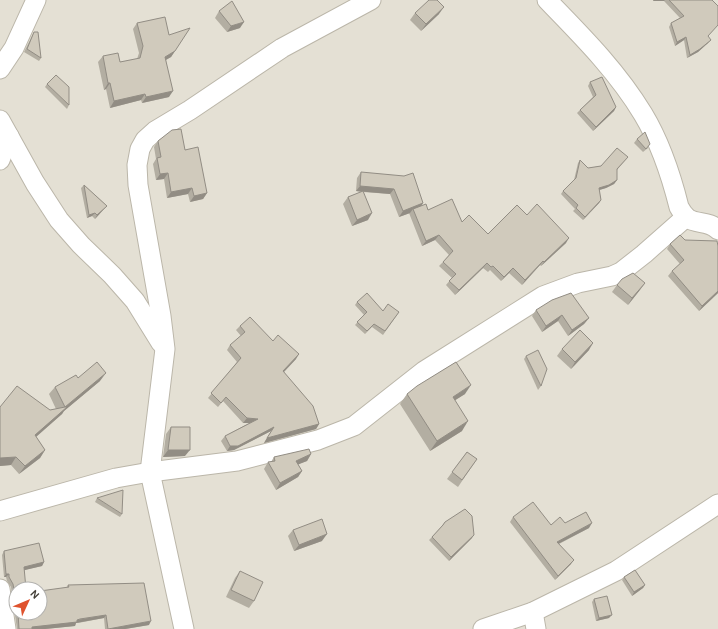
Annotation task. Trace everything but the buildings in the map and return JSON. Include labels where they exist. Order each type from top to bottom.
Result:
[{"type":"street","points":[[0,69],[14,48],[36,0]]},
{"type":"street","points":[[184,629],[150,472],[165,350],[161,316],[138,185],[137,165],[140,149],[145,140],[155,131],[190,110],[282,48],[371,0]]},
{"type":"street","points":[[547,0],[591,46],[627,89],[644,115],[665,159],[679,207],[686,217],[710,224],[718,230]]},
{"type":"street","points":[[4,128],[59,220],[80,245],[112,275],[135,301],[165,350]]},
{"type":"street","points":[[0,160],[4,128]]},
{"type":"street","points":[[0,511],[116,478],[150,472],[237,461],[318,440],[354,426],[424,371],[543,296],[578,283],[612,276],[621,272],[686,217]]},
{"type":"street","points":[[483,629],[534,621],[616,571],[718,504]]},
{"type":"street","points":[[0,589],[6,629]]},
{"type":"shaded area","points":[[0,0],[718,0],[718,629],[0,629]]}]
